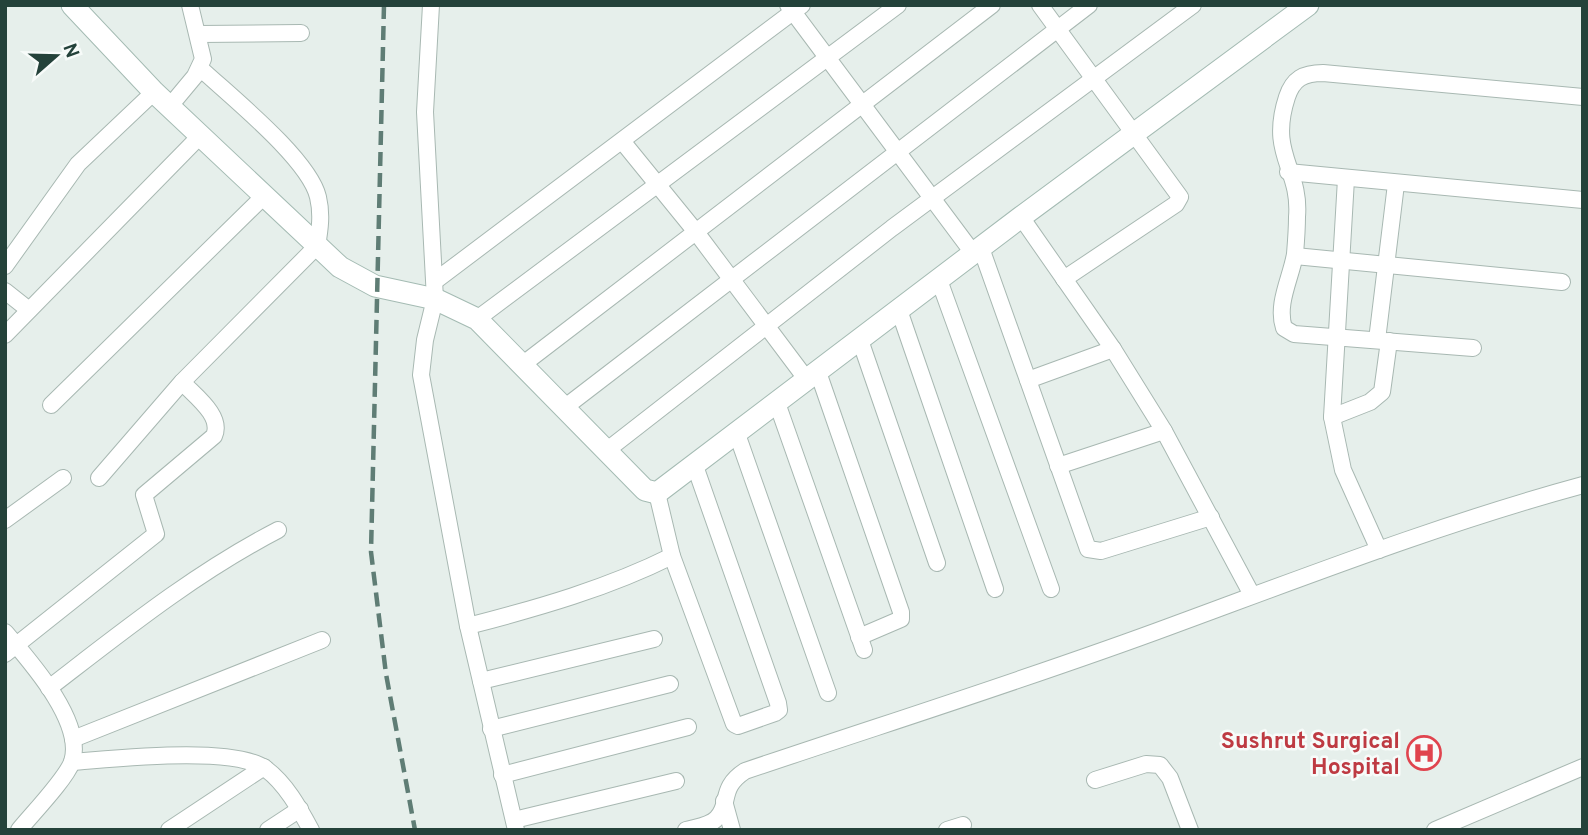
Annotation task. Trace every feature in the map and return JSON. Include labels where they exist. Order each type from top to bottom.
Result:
[{"type":"street","points":[[72,5],[162,99],[340,267],[375,286],[435,290],[477,320],[645,490],[657,493],[1135,133],[1294,9]]},
{"type":"street","points":[[5,267],[78,164],[200,68],[203,60],[200,34],[190,5]]},
{"type":"street","points":[[431,5],[425,112],[435,290],[421,375],[468,626],[515,825],[676,780]]},
{"type":"street","points":[[477,320],[898,5]]},
{"type":"street","points":[[522,365],[992,5]]},
{"type":"street","points":[[1040,5],[1092,80],[1135,133],[1178,193],[1179,201],[1063,279]]},
{"type":"street","points":[[564,408],[1089,5]]},
{"type":"street","points":[[606,451],[932,198],[1193,5]]},
{"type":"street","points":[[435,290],[794,7],[862,107],[932,198],[977,250],[1090,551],[1211,517]]},
{"type":"street","points":[[200,34],[301,33]]},
{"type":"street","points":[[99,478],[182,382],[317,246],[322,220],[318,194],[306,175],[282,146],[200,68]]},
{"type":"street","points":[[1473,348],[1294,334],[1284,328],[1281,315],[1295,256],[1298,201],[1280,143],[1280,117],[1294,82],[1311,73],[1583,97]]},
{"type":"street","points":[[5,335],[200,136]]},
{"type":"street","points":[[622,141],[658,183],[765,325],[813,376],[901,612],[901,619],[895,624],[862,643],[777,403]]},
{"type":"street","points":[[1288,172],[1583,200]]},
{"type":"street","points":[[1346,179],[1332,417],[1343,470],[1379,550]]},
{"type":"street","points":[[1332,417],[1370,402],[1382,392],[1387,266],[1396,184]]},
{"type":"street","points":[[51,405],[264,196]]},
{"type":"street","points":[[1021,217],[1113,349],[1164,431],[1252,595]]},
{"type":"street","points":[[1295,256],[1562,282]]},
{"type":"street","points":[[939,280],[1051,589]]},
{"type":"street","points":[[5,291],[29,310]]},
{"type":"street","points":[[899,310],[995,589]]},
{"type":"street","points":[[860,340],[937,563]]},
{"type":"street","points":[[1028,380],[1113,349]]},
{"type":"street","points":[[11,649],[156,534],[144,495],[214,436],[218,428],[215,419],[182,382]]},
{"type":"street","points":[[1058,466],[1164,431]]},
{"type":"street","points":[[737,434],[828,693]]},
{"type":"street","points":[[657,493],[672,556],[734,724],[738,726],[778,711],[778,703],[695,466]]},
{"type":"street","points":[[5,520],[63,478]]},
{"type":"street","points":[[686,830],[714,820],[730,783],[745,771],[1170,626],[1379,550],[1583,485]]},
{"type":"street","points":[[49,688],[176,591],[241,549],[278,530]]},
{"type":"street","points":[[468,626],[566,598],[630,576],[672,556]]},
{"type":"street","points":[[5,632],[11,649],[49,688],[65,714],[74,739],[72,762],[19,830]]},
{"type":"street","points":[[481,681],[654,639]]},
{"type":"street","points":[[74,739],[322,640]]},
{"type":"street","points":[[491,729],[670,684]]},
{"type":"street","points":[[502,775],[688,727]]},
{"type":"street","points":[[72,762],[183,756],[243,760],[264,767],[283,786],[311,830]]},
{"type":"street","points":[[1095,780],[1146,764],[1160,765],[1170,778],[1190,830]]},
{"type":"street","points":[[169,830],[264,767]]},
{"type":"street","points":[[1436,830],[1583,767]]},
{"type":"street","points":[[724,801],[732,830]]},
{"type":"street","points":[[268,830],[300,809]]},
{"type":"railway","points":[[384,5],[371,552],[386,674],[415,830]]},
{"type":"place","name":"Sushrut Surgical Hospital","points":[[1424,753]]}]
